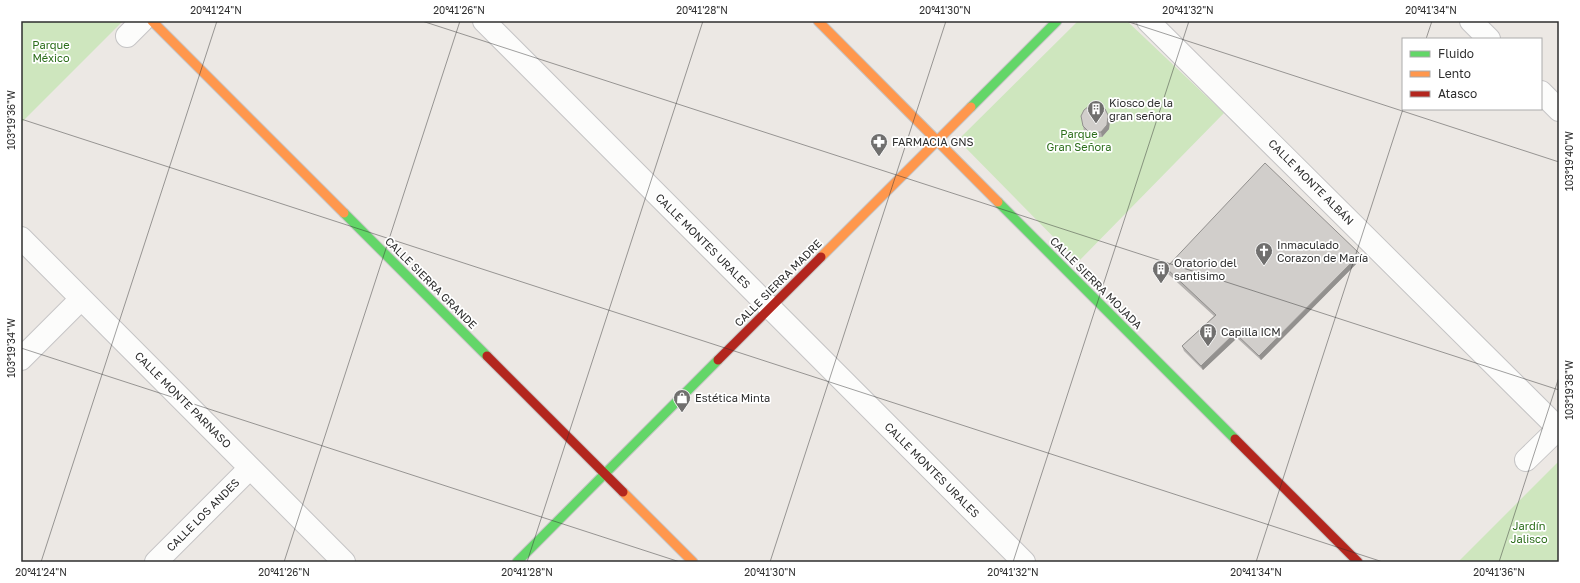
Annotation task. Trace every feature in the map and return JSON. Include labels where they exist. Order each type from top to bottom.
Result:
[{"type":"street","name":"CALLE SIERRA GRANDE","points":[[152,21],[693,562]]},
{"type":"street","name":"CALLE MONTES URALES","points":[[484,21],[1024,562]]},
{"type":"street","name":"CALLE SIERRA MOJADA","points":[[818,21],[1358,562]]},
{"type":"street","name":"CALLE SIERRA MADRE","points":[[517,562],[1057,21]]},
{"type":"street","name":"CALLE MONTE ALBÁN","points":[[1148,21],[1558,428]]},
{"type":"street","points":[[1471,21],[1488,38]]},
{"type":"street","points":[[1542,93],[1559,110]]},
{"type":"street","name":"CALLE MONTE PARNASO","points":[[21,238],[344,562]]},
{"type":"street","points":[[21,359],[81,299]]},
{"type":"street","points":[[1526,460],[1558,428]]},
{"type":"street","name":"CALLE LOS ANDES","points":[[156,562],[250,468]]},
{"type":"green space","name":"Parque México","points":[[21,21],[123,21],[21,123]]},
{"type":"green space","name":"Parque Gran Señora","points":[[1078,21],[1127,21],[1224,113],[1078,262],[958,140]]},
{"type":"green space","name":"Jardín Jalisco","points":[[1559,461],[1559,562],[1458,562]]},
{"type":"building","name":"Kiosco de la gran señora","points":[[1089,106],[1099,106],[1105,109],[1108,115],[1107,125],[1101,132],[1090,133],[1083,126],[1081,116],[1084,110]]},
{"type":"building","name":"Inmaculado Corazon de María","points":[[1265,163],[1360,254],[1259,356],[1235,333],[1201,366],[1182,346],[1216,315],[1166,268]]},
{"type":"traffic: fast","points":[[971,107],[1057,21]]},
{"type":"traffic: fast","points":[[998,202],[1235,439]]},
{"type":"traffic: fast","points":[[344,213],[487,356]]},
{"type":"traffic: fast","points":[[517,562],[718,360]]},
{"type":"traffic: slow","points":[[152,21],[344,213]]},
{"type":"traffic: slow","points":[[818,21],[998,202]]},
{"type":"traffic: slow","points":[[821,257],[971,107]]},
{"type":"traffic: slow","points":[[623,492],[693,562]]},
{"type":"traffic: jam","points":[[718,360],[821,257]]},
{"type":"traffic: jam","points":[[487,356],[623,492]]},
{"type":"traffic: jam","points":[[1235,439],[1358,562]]},
{"type":"place","name":"Kiosco de la gran señora","points":[[1096,124]]},
{"type":"place","name":"FARMACIA GNS","points":[[879,157]]},
{"type":"place","name":"Inmaculado Corazon de María","points":[[1264,266]]},
{"type":"place","name":"Oratorio del santisimo","points":[[1161,284]]},
{"type":"place","name":"Capilla ICM","points":[[1208,347]]},
{"type":"place","name":"Estética Minta","points":[[682,413]]}]
